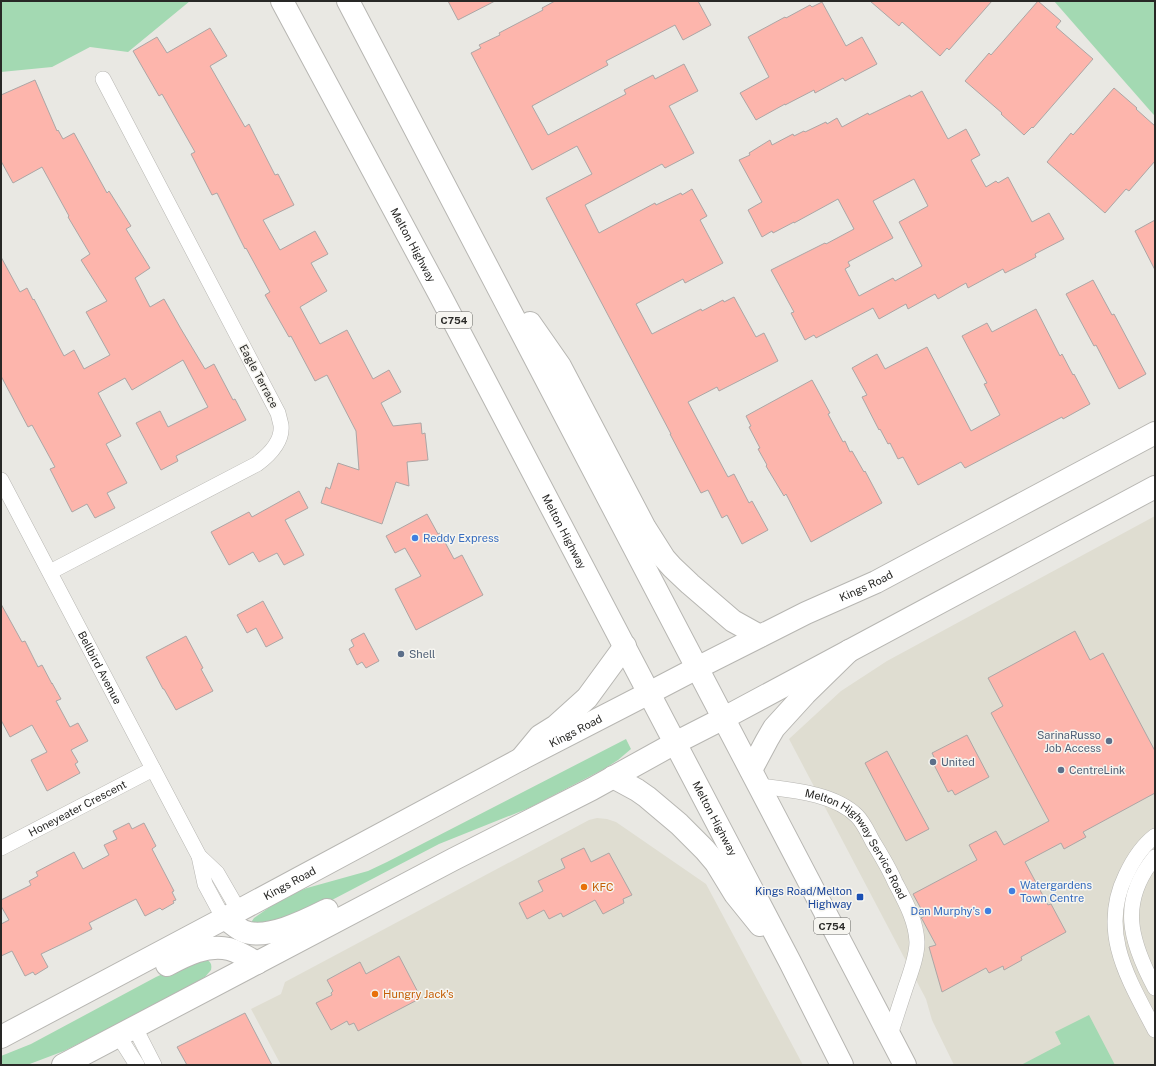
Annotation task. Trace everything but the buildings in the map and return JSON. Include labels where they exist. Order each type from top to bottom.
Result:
[{"type":"main road","name":"Melton Highway","points":[[282,1],[437,288],[790,962],[842,1065]]},
{"type":"main road","name":"C754","points":[[348,1],[905,1065]]},
{"type":"main road","points":[[472,238],[560,366],[645,528],[660,553],[672,567],[733,621],[760,636]]},
{"type":"main road","name":"Kings Road","points":[[1,1037],[232,915],[521,759],[806,613],[876,582],[1155,433]]},
{"type":"main road","points":[[63,1065],[454,859],[564,803],[1155,486]]},
{"type":"main road","points":[[521,759],[540,736],[556,726],[587,698],[625,646]]},
{"type":"main road","points":[[755,778],[767,740],[774,728],[849,651]]},
{"type":"main road","points":[[613,777],[647,797],[679,824],[705,850],[716,863],[735,894],[790,962]]},
{"type":"main road","points":[[232,915],[244,931],[252,933],[276,931],[302,922],[419,861],[454,859]]},
{"type":"main road","points":[[1,1044],[48,1027],[187,955],[201,950],[229,949],[257,963]]},
{"type":"street","name":"Eagle Terrace","points":[[50,572],[257,464],[268,456],[276,446],[280,437],[281,426],[278,413],[103,79]]},
{"type":"street","name":"Bellbird Avenue","points":[[1,480],[199,856],[204,884],[219,910],[232,915]]},
{"type":"street","name":"Honeyeater Crescent","points":[[1,848],[153,769]]},
{"type":"street","name":"Melton Highway Service Road","points":[[755,778],[796,791],[829,799],[846,808],[857,816],[864,825],[890,871],[912,917],[916,930],[917,943],[910,975],[890,1035]]},
{"type":"street","points":[[1155,836],[1144,845],[1123,880],[1118,893],[1114,930],[1125,969],[1155,1030]]},
{"type":"street","points":[[1155,857],[1142,875],[1134,894],[1131,909],[1133,933],[1138,952],[1155,988]]},
{"type":"street","points":[[126,1031],[136,1065]]},
{"type":"street","points":[[126,1031],[154,1065]]},
{"type":"shaded area","name":"Watergardens Town Centre","points":[[1155,516],[1155,1065],[954,1065],[932,1020],[926,999],[789,739],[841,691],[887,661]]},
{"type":"shaded area","points":[[597,818],[616,822],[706,884],[803,1065],[281,1065],[251,1009],[281,994],[285,982],[589,820]]},
{"type":"green space","points":[[1,1],[190,1],[128,52],[90,47],[52,67],[1,72]]},
{"type":"green space","points":[[1054,1],[1155,1],[1155,116],[1153,114]]},
{"type":"green space","points":[[626,739],[631,749],[618,760],[604,769],[529,808],[439,844],[309,912],[274,923],[252,923],[254,918],[291,894],[368,871]]},
{"type":"green space","points":[[207,960],[211,965],[211,970],[205,977],[120,1023],[64,1051],[27,1065],[1,1065],[1,1056],[31,1044],[156,977],[176,968]]},
{"type":"green space","points":[[1089,1015],[1115,1065],[1021,1065],[1061,1044],[1055,1032]]},
{"type":"place","name":"Reddy Express","points":[[415,538]]},
{"type":"place","name":"Shell","points":[[401,654]]},
{"type":"place","name":"SarinaRusso Job Access","points":[[1109,741]]},
{"type":"place","name":"United","points":[[933,762]]},
{"type":"place","name":"CentreLink","points":[[1061,770]]},
{"type":"place","name":"KFC","points":[[584,887]]},
{"type":"place","name":"Watergardens Town Centre","points":[[1012,891]]},
{"type":"place","name":"Kings Road/Melton Highway","points":[[860,897]]},
{"type":"place","name":"Dan Murphy's","points":[[988,911]]},
{"type":"place","name":"Hungry Jack's","points":[[375,994]]}]
